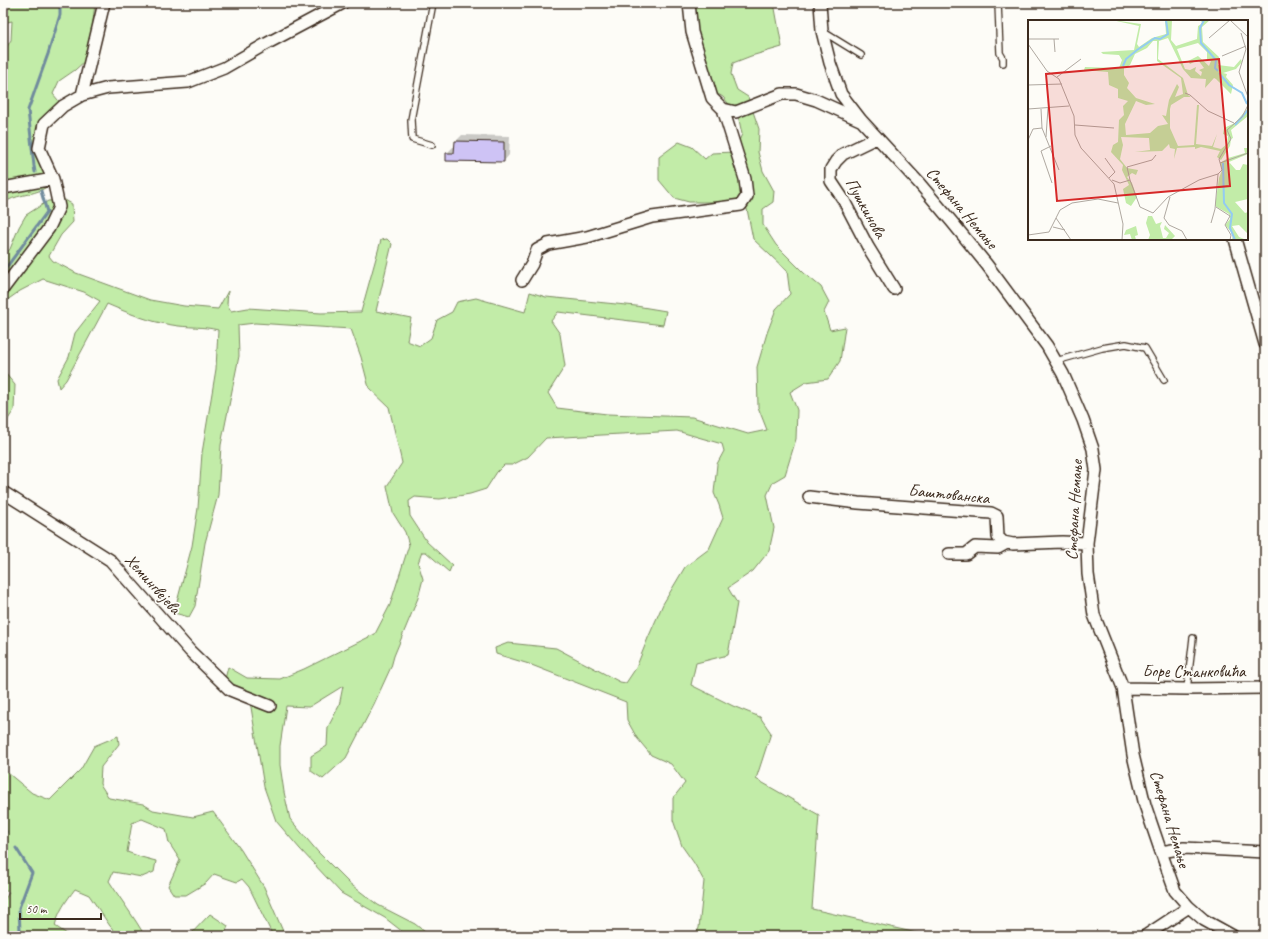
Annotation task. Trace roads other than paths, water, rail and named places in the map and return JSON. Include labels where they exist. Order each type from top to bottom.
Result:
[{"type":"street","points":[[82,95],[104,3]]},
{"type":"street","points":[[3,289],[49,228],[59,207],[54,179],[40,148],[44,124],[63,106],[82,95],[108,88],[188,82],[224,68],[344,3]]},
{"type":"street","points":[[522,280],[532,264],[537,250],[548,244],[587,237],[652,217],[741,205],[747,196],[746,179],[724,109],[712,98],[692,32],[689,3]]},
{"type":"street","name":"Стефана Немање","points":[[820,3],[822,31],[830,63],[841,94],[876,138],[919,183],[978,253],[1047,346],[1064,374],[1093,449],[1096,470],[1087,543],[1088,574],[1094,615],[1124,688],[1133,755],[1145,805],[1175,891],[1189,908],[1204,920],[1233,936]]},
{"type":"street","name":"Стефана Немање","points":[[724,109],[736,112],[782,94],[796,94],[816,100],[861,120]]},
{"type":"street","name":"Пушкинова","points":[[876,138],[844,154],[836,161],[831,169],[831,181],[843,199],[868,247],[894,289]]},
{"type":"street","points":[[3,188],[54,179]]},
{"type":"street","points":[[1235,240],[1265,344]]},
{"type":"street","name":"Хемингвејева","points":[[3,492],[110,560],[190,651],[230,690],[270,706]]},
{"type":"street","name":"Баштованска","points":[[809,496],[858,503],[991,513],[997,516],[998,537],[1003,542],[1007,543]]},
{"type":"street","points":[[949,554],[966,554],[975,547],[998,548],[1007,543],[1087,543]]},
{"type":"street","name":"Боре Станковића","points":[[1124,688],[1265,688]]},
{"type":"street","points":[[1161,852],[1184,848],[1265,852]]},
{"type":"street","points":[[1145,936],[1189,908]]},
{"type":"lane","points":[[432,3],[411,120],[412,139],[432,145]]},
{"type":"lane","points":[[998,3],[1000,53],[1003,58],[1003,63]]},
{"type":"lane","points":[[822,31],[861,56]]},
{"type":"lane","points":[[1056,362],[1102,348],[1126,344],[1145,348],[1164,380]]},
{"type":"lane","points":[[1187,689],[1193,638]]},
{"type":"waterway","points":[[35,172],[28,110],[60,15],[60,3]]},
{"type":"waterway","points":[[3,272],[47,212],[41,191]]},
{"type":"waterway","points":[[3,827],[6,832]]},
{"type":"waterway","points":[[16,848],[32,873],[19,908],[20,931],[25,936]]}]
